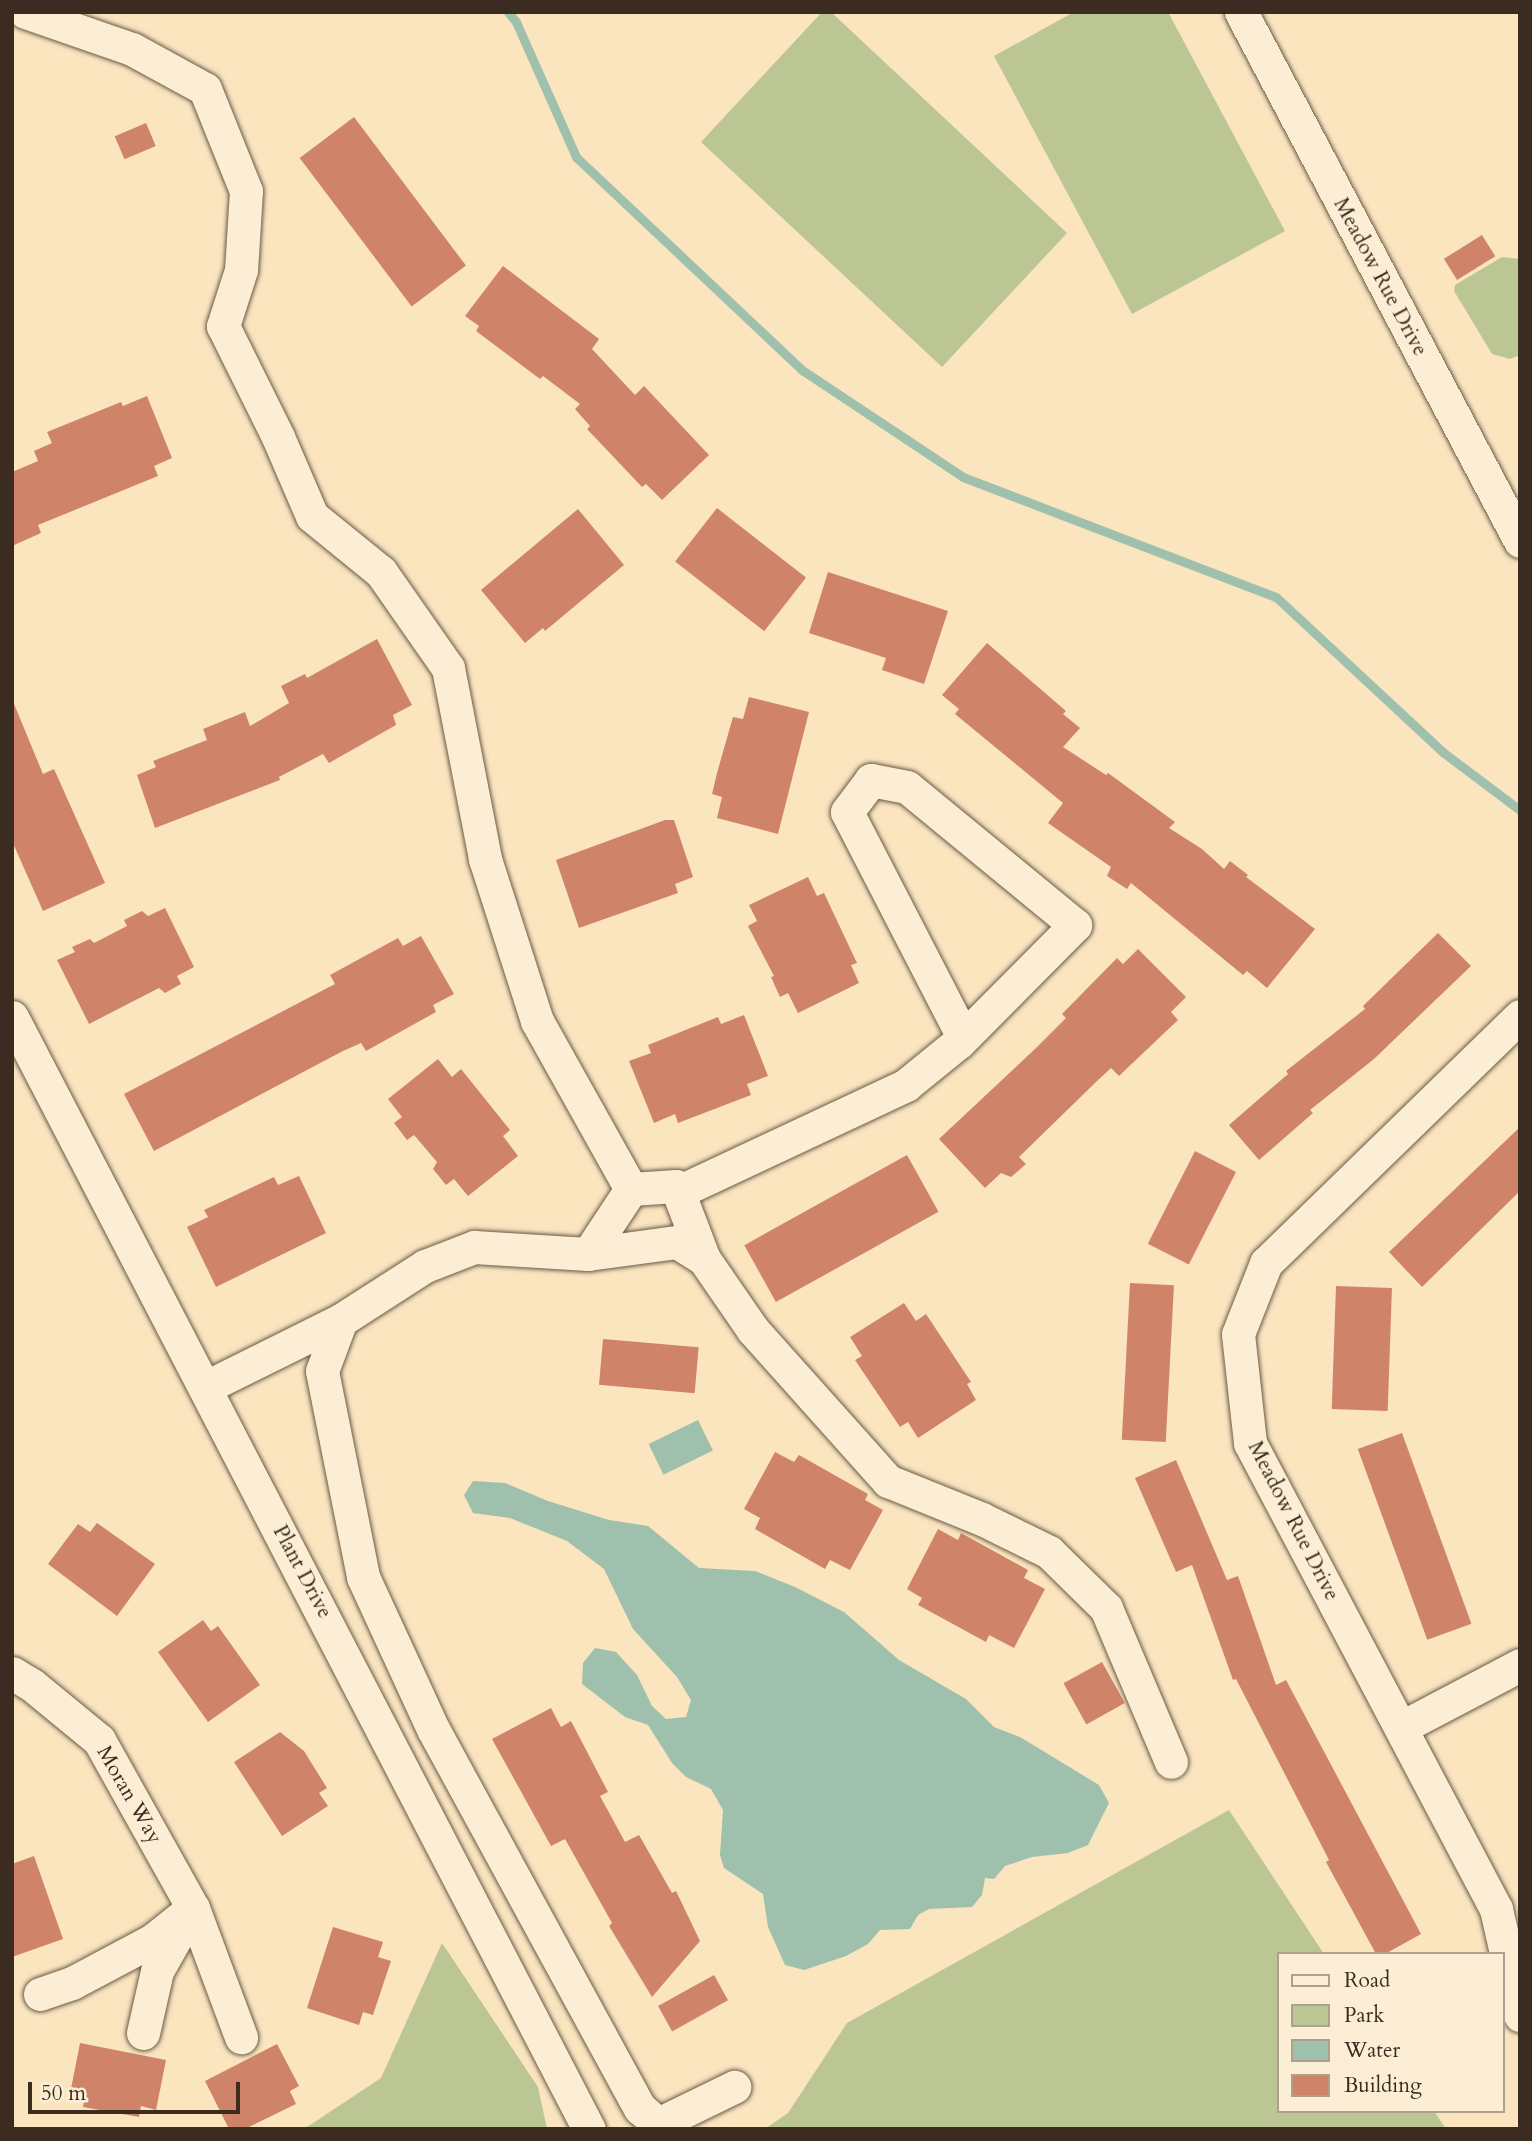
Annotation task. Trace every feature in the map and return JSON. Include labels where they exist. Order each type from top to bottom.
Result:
[{"type":"street","points":[[25,12],[132,49],[205,89],[246,191],[241,270],[222,326],[278,437],[312,516],[381,572],[448,668],[485,859],[537,1021],[631,1189]]},
{"type":"street","name":"Meadow Rue Drive","points":[[1241,12],[1520,541]]},
{"type":"street","points":[[678,1192],[906,1085],[963,1037],[1075,925],[906,787],[871,780],[847,812],[963,1037]]},
{"type":"street","name":"Meadow Rue Drive","points":[[1520,1016],[1266,1263],[1238,1334],[1250,1444],[1496,1909],[1520,2015]]},
{"type":"street","name":"Plant Drive","points":[[12,1017],[589,2129]]},
{"type":"street","points":[[631,1189],[676,1186],[705,1258],[753,1330],[888,1481],[982,1519],[1049,1552],[1106,1608],[1171,1762]]},
{"type":"street","points":[[588,1254],[631,1189]]},
{"type":"street","points":[[206,1387],[341,1320],[425,1266],[474,1247],[588,1254],[677,1242],[705,1258]]},
{"type":"street","points":[[341,1320],[322,1371],[363,1577],[433,1729],[640,2108],[658,2124],[734,2087]]},
{"type":"street","points":[[1402,1727],[1520,1665]]},
{"type":"street","name":"Moran Way","points":[[12,1673],[32,1685],[99,1740],[192,1908],[241,2037]]},
{"type":"street","points":[[40,1994],[72,1983],[153,1940],[192,1908]]},
{"type":"street","points":[[143,2033],[157,1971],[192,1908]]},
{"type":"green space","points":[[822,12],[831,12],[1067,233],[942,367],[701,142]]},
{"type":"green space","points":[[1074,12],[1168,12],[1285,231],[1132,314],[994,56]]},
{"type":"green space","points":[[1502,257],[1520,259],[1520,355],[1510,359],[1492,354],[1454,291],[1455,285]]},
{"type":"green space","points":[[1229,1810],[1323,1952],[1276,1952],[1276,2113],[1435,2113],[1446,2129],[765,2129],[788,2113],[847,2023]]},
{"type":"green space","points":[[442,1943],[538,2087],[547,2129],[304,2129],[381,2078]]},
{"type":"water","points":[[698,1420],[713,1451],[663,1475],[649,1444]]},
{"type":"water","points":[[473,1481],[505,1483],[548,1501],[609,1520],[648,1526],[699,1568],[755,1571],[795,1587],[844,1612],[899,1660],[966,1699],[994,1727],[1020,1737],[1099,1785],[1109,1803],[1088,1845],[1068,1853],[1032,1857],[1005,1866],[994,1879],[985,1878],[982,1895],[972,1907],[929,1909],[918,1915],[910,1929],[880,1930],[868,1944],[846,1956],[804,1970],[785,1965],[768,1927],[763,1894],[724,1868],[720,1855],[723,1810],[711,1789],[686,1777],[672,1763],[648,1725],[625,1717],[582,1684],[583,1663],[595,1648],[616,1652],[637,1675],[652,1706],[666,1719],[686,1717],[691,1700],[677,1677],[633,1629],[604,1569],[567,1541],[510,1518],[473,1513],[464,1495]]},
{"type":"building","points":[[354,117],[466,266],[412,306],[300,158]]},
{"type":"building","points":[[146,123],[156,146],[124,159],[115,136]]},
{"type":"building","points":[[1482,235],[1495,256],[1457,280],[1444,259]]},
{"type":"building","points":[[503,266],[599,339],[592,349],[635,395],[644,386],[709,455],[662,500],[646,484],[642,487],[587,429],[590,426],[575,409],[580,404],[543,376],[540,379],[476,331],[479,326],[465,316]]},
{"type":"building","points":[[147,396],[172,458],[154,466],[158,476],[38,525],[41,533],[12,546],[12,472],[38,461],[34,451],[52,443],[47,432],[121,402],[123,406]]},
{"type":"building","points":[[717,508],[806,578],[764,631],[675,562]]},
{"type":"building","points":[[578,509],[624,565],[545,631],[543,628],[525,643],[481,590]]},
{"type":"building","points":[[828,572],[948,611],[924,684],[882,670],[886,658],[809,633]]},
{"type":"building","points":[[377,639],[412,705],[393,715],[396,725],[329,763],[323,754],[279,777],[280,780],[155,828],[137,775],[156,767],[153,761],[207,740],[203,729],[245,712],[250,726],[289,703],[281,686],[305,674],[307,678]]},
{"type":"building","points":[[987,643],[1066,711],[1063,714],[1080,728],[1063,747],[1106,775],[1108,773],[1175,822],[1169,828],[1202,849],[1224,869],[1230,861],[1248,875],[1246,877],[1315,929],[1267,988],[1247,971],[1243,975],[1131,883],[1127,889],[1107,876],[1111,867],[1048,823],[1063,803],[955,714],[959,709],[942,695]]},
{"type":"building","points":[[749,697],[809,712],[778,834],[717,818],[722,797],[712,794],[717,773],[733,717],[743,719]]},
{"type":"building","points":[[12,699],[43,774],[54,769],[105,883],[43,911],[12,841]]},
{"type":"building","points":[[665,820],[674,820],[693,877],[675,884],[678,893],[579,928],[556,860]]},
{"type":"building","points":[[808,877],[817,896],[824,893],[857,963],[851,965],[859,983],[798,1013],[788,993],[780,997],[771,977],[774,976],[748,926],[757,921],[749,905]]},
{"type":"building","points":[[165,908],[194,967],[177,976],[181,984],[165,993],[159,988],[89,1024],[57,960],[75,952],[72,947],[90,939],[94,943],[127,926],[124,920],[142,911],[148,916]]},
{"type":"building","points":[[1438,933],[1471,966],[1374,1059],[1310,1110],[1313,1113],[1259,1160],[1229,1125],[1288,1074],[1286,1071],[1365,1009],[1363,1006]]},
{"type":"building","points":[[421,936],[454,994],[433,1005],[436,1012],[366,1051],[361,1043],[343,1051],[154,1151],[124,1094],[335,984],[330,975],[398,938],[403,946]]},
{"type":"building","points":[[1138,949],[1186,997],[1171,1012],[1178,1020],[1119,1076],[1111,1068],[1096,1082],[1019,1157],[1026,1164],[1011,1177],[1001,1173],[985,1188],[939,1139],[1066,1018],[1062,1014],[1117,958],[1123,964]]},
{"type":"building","points":[[744,1015],[768,1076],[747,1084],[751,1095],[678,1123],[675,1114],[654,1123],[629,1061],[651,1053],[648,1045],[718,1017],[721,1024]]},
{"type":"building","points":[[438,1059],[452,1077],[461,1069],[510,1130],[503,1136],[518,1156],[468,1196],[454,1179],[446,1185],[433,1169],[437,1162],[414,1135],[407,1140],[394,1123],[402,1117],[388,1099]]},
{"type":"building","points":[[1520,1127],[1520,1191],[1422,1287],[1389,1252]]},
{"type":"building","points":[[1195,1151],[1236,1172],[1189,1265],[1148,1244]]},
{"type":"building","points":[[907,1155],[939,1212],[776,1302],[744,1245]]},
{"type":"building","points":[[299,1176],[326,1233],[216,1287],[187,1227],[208,1217],[204,1210],[274,1177],[278,1185]]},
{"type":"building","points":[[1130,1283],[1174,1285],[1166,1442],[1122,1440]]},
{"type":"building","points":[[1336,1286],[1392,1288],[1388,1411],[1332,1409]]},
{"type":"building","points":[[904,1303],[916,1321],[926,1314],[971,1382],[967,1384],[976,1400],[918,1438],[908,1422],[900,1427],[855,1360],[862,1356],[850,1337]]},
{"type":"building","points":[[603,1339],[699,1347],[695,1393],[599,1385]]},
{"type":"building","points":[[1402,1433],[1471,1624],[1427,1640],[1358,1449]]},
{"type":"building","points":[[775,1452],[794,1462],[799,1455],[868,1494],[865,1500],[883,1510],[850,1570],[830,1560],[825,1569],[755,1529],[760,1518],[744,1509]]},
{"type":"building","points":[[1176,1460],[1227,1580],[1238,1576],[1276,1685],[1286,1680],[1421,1934],[1389,1952],[1375,1952],[1326,1862],[1329,1860],[1236,1679],[1233,1680],[1192,1565],[1176,1572],[1135,1478]]},
{"type":"building","points":[[97,1523],[155,1564],[117,1616],[48,1564],[78,1524],[90,1532]]},
{"type":"building","points":[[938,1529],[958,1540],[961,1533],[1028,1570],[1024,1578],[1045,1589],[1014,1648],[989,1635],[986,1642],[918,1605],[922,1598],[907,1589]]},
{"type":"building","points":[[203,1620],[211,1631],[218,1626],[260,1685],[208,1722],[158,1652]]},
{"type":"building","points":[[1102,1662],[1125,1703],[1086,1724],[1064,1683]]},
{"type":"building","points":[[551,1708],[561,1727],[571,1721],[608,1792],[600,1796],[625,1842],[639,1835],[672,1893],[676,1891],[700,1941],[652,1997],[609,1926],[612,1923],[565,1839],[551,1846],[492,1739]]},
{"type":"building","points":[[280,1732],[304,1751],[327,1788],[319,1793],[328,1806],[282,1836],[234,1762]]},
{"type":"building","points":[[34,1856],[63,1939],[12,1957],[12,1864]]},
{"type":"building","points":[[333,1927],[383,1942],[378,1957],[391,1961],[373,2015],[363,2012],[359,2025],[307,2008]]},
{"type":"building","points":[[714,1975],[728,2000],[672,2031],[658,2006]]},
{"type":"building","points":[[80,2043],[166,2060],[156,2110],[141,2106],[139,2117],[83,2107],[85,2096],[70,2094]]},
{"type":"building","points":[[277,2044],[299,2086],[290,2091],[296,2104],[245,2129],[229,2129],[205,2081]]},
{"type":"waterway","points":[[508,12],[516,22],[576,157],[802,370],[963,477],[1276,597],[1444,753],[1520,810]]}]
